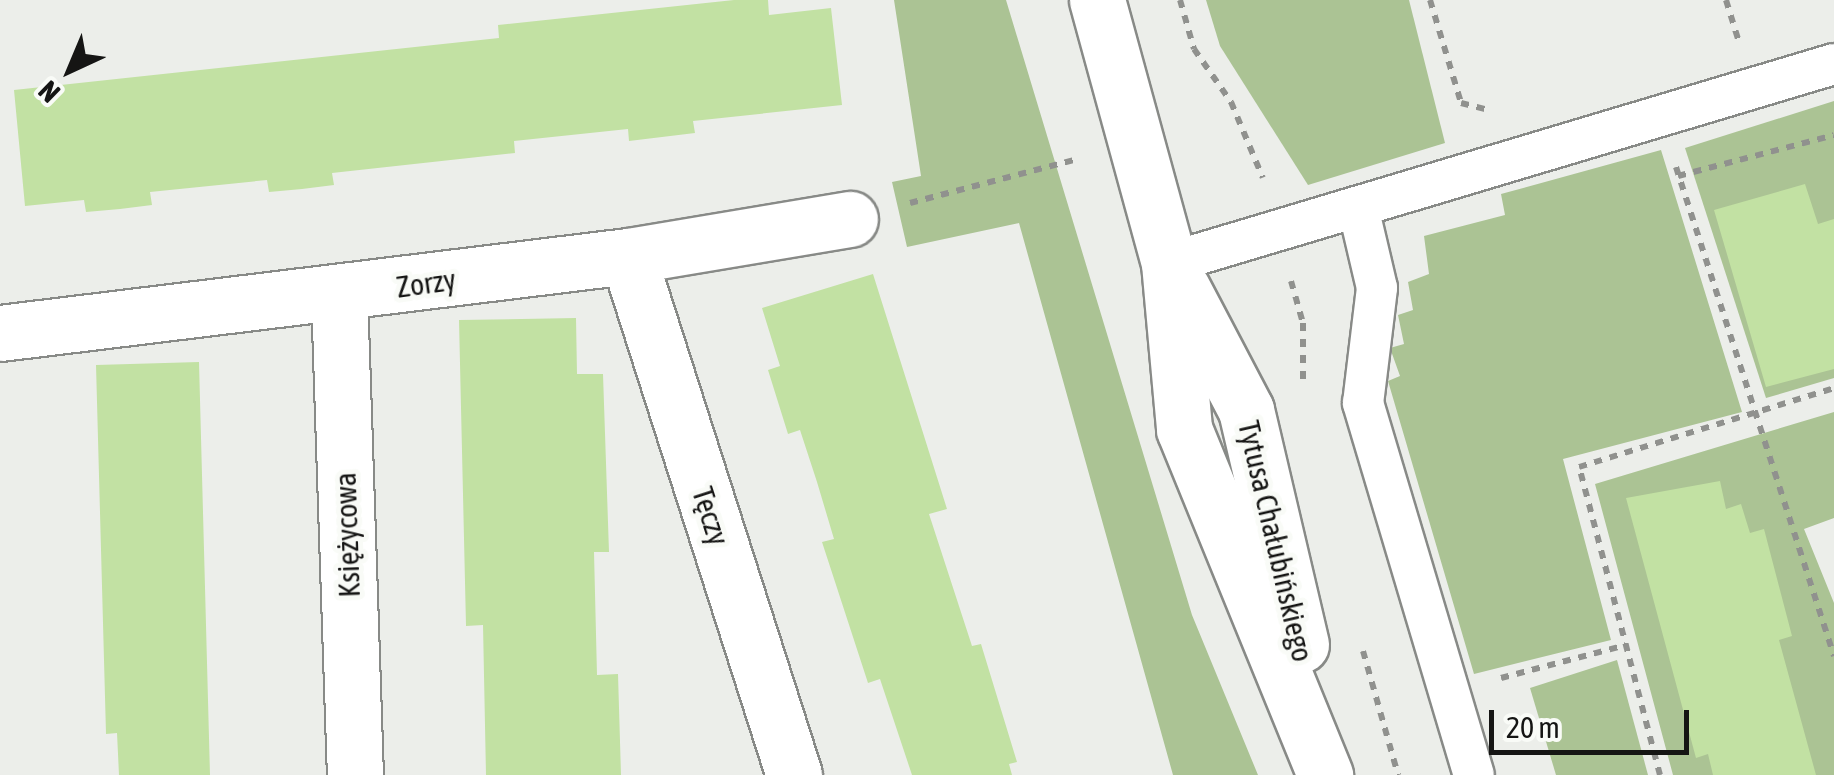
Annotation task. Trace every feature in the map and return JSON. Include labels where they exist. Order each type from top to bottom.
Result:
[{"type":"street","name":"Tytusa Chałubińskiego","points":[[1097,0],[1169,264],[1184,429],[1328,775]]},
{"type":"street","name":"Zorzy","points":[[0,333],[628,256],[850,219]]},
{"type":"street","name":"Tęczy","points":[[628,256],[794,775]]},
{"type":"street","name":"Księżycowa","points":[[339,294],[355,775]]},
{"type":"lane","points":[[1169,264],[1834,64]]},
{"type":"lane","points":[[1358,207],[1377,288],[1363,403],[1474,775]]},
{"type":"path","points":[[1430,0],[1462,103],[1486,110],[1531,103],[1542,152]]},
{"type":"path","points":[[1665,117],[1678,176],[1758,412],[1834,656]]},
{"type":"path","points":[[1678,176],[1834,135]]},
{"type":"path","points":[[850,219],[1074,160]]},
{"type":"path","points":[[1660,775],[1579,467],[1834,388]]},
{"type":"path","points":[[1450,692],[1626,645]]},
{"type":"green space","points":[[894,0],[1006,0],[1192,615],[1258,775],[1173,775],[1019,223],[907,247],[892,182],[921,176]]},
{"type":"green space","points":[[1206,0],[1409,0],[1445,143],[1308,185],[1220,46]]},
{"type":"green space","points":[[1834,101],[1834,378],[1766,398],[1685,148]]},
{"type":"green space","points":[[1661,150],[1742,412],[1563,459],[1611,640],[1474,674],[1388,381],[1400,376],[1390,348],[1404,344],[1398,315],[1413,310],[1408,282],[1429,274],[1424,236],[1505,215],[1501,194]]},
{"type":"green space","points":[[1834,412],[1834,518],[1804,529],[1834,603],[1834,775],[1673,775],[1595,484]]},
{"type":"green space","points":[[1617,660],[1648,775],[1556,775],[1530,688]]},
{"type":"building","points":[[734,0],[768,0],[769,15],[831,8],[842,105],[693,121],[695,133],[629,141],[628,129],[514,141],[515,153],[332,173],[334,185],[302,189],[269,192],[267,180],[150,192],[152,205],[120,209],[86,212],[84,200],[25,206],[14,90],[499,38],[498,25]]},
{"type":"building","points":[[1805,184],[1818,224],[1834,219],[1834,369],[1766,387],[1714,210]]},
{"type":"building","points":[[873,274],[947,509],[929,514],[972,646],[981,644],[1017,762],[1009,764],[1012,775],[912,775],[880,679],[868,683],[822,542],[834,539],[817,482],[800,430],[788,434],[768,370],[780,366],[762,308]]},
{"type":"building","points":[[576,318],[577,374],[603,374],[609,552],[594,552],[597,675],[618,674],[621,775],[486,775],[483,625],[466,626],[459,320]]},
{"type":"building","points":[[199,362],[210,775],[119,775],[117,733],[106,734],[96,365]]},
{"type":"building","points":[[1720,481],[1726,509],[1741,504],[1750,533],[1764,529],[1792,636],[1779,640],[1816,775],[1713,775],[1708,754],[1696,758],[1626,498]]}]
